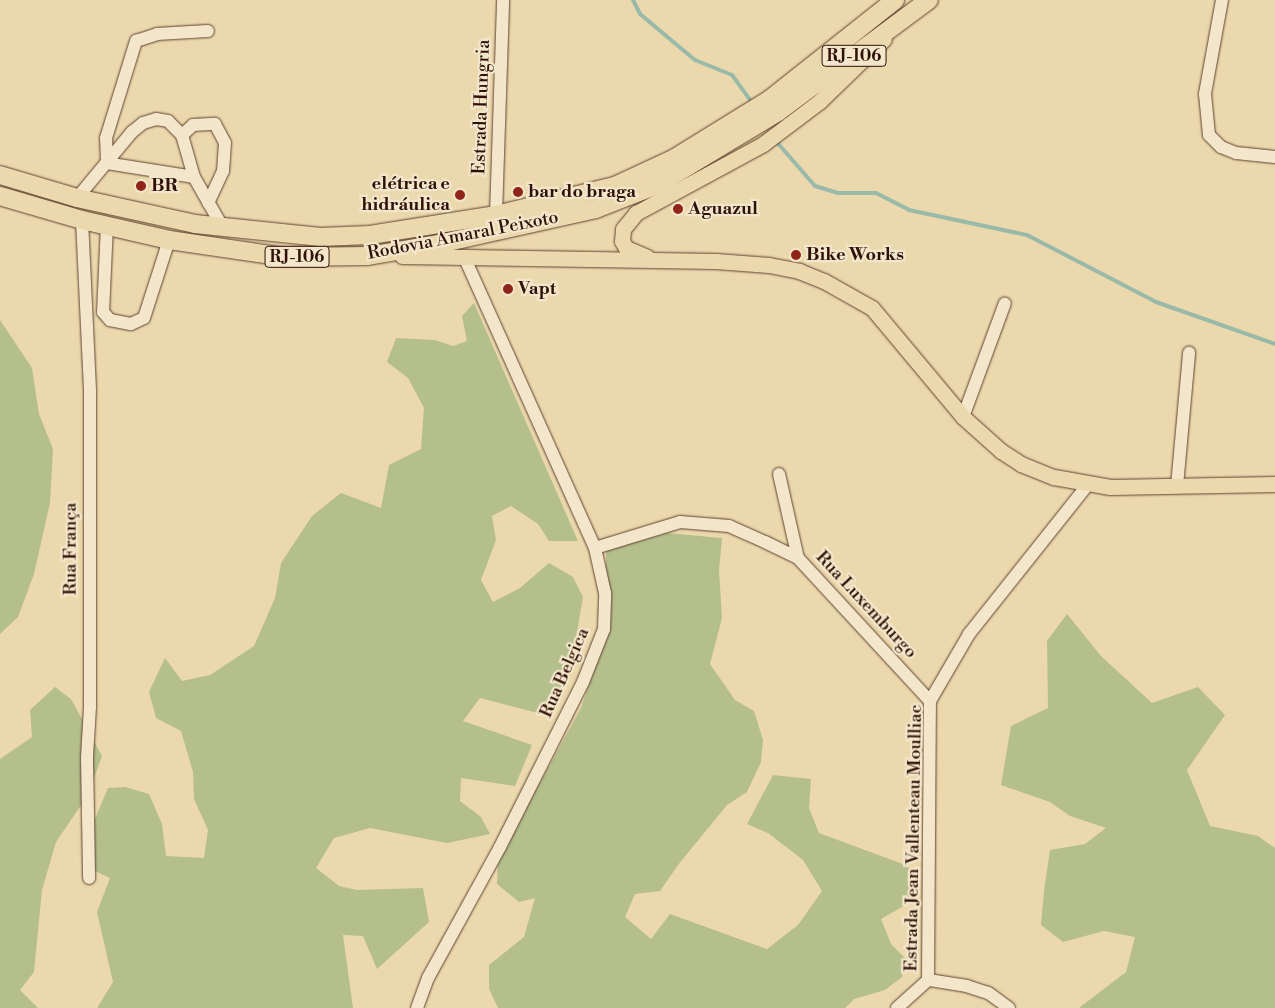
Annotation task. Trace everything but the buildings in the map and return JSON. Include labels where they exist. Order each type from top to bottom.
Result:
[{"type":"highway","name":"Rodovia Amaral Peixoto","points":[[777,113],[895,0]]},
{"type":"highway","name":"Rodovia Amaral Peixoto","points":[[0,175],[77,198],[223,228],[320,237],[370,235],[496,215],[615,186],[753,120],[777,113],[930,0]]},
{"type":"highway","name":"Rodovia Amaral Peixoto","points":[[0,196],[82,220],[169,240],[286,257],[368,256],[596,210],[657,185],[753,120]]},
{"type":"main road","points":[[658,261],[630,251],[623,245],[623,229],[631,218],[646,206],[762,144],[777,113]]},
{"type":"main road","points":[[368,256],[464,256],[769,265],[824,281],[872,308],[888,324],[963,417],[1001,451],[1021,464],[1054,477],[1110,486],[1275,484]]},
{"type":"street","name":"Estrada Hungria","points":[[496,215],[503,0]]},
{"type":"street","points":[[1222,0],[1205,94],[1209,135],[1221,147],[1236,153],[1275,157]]},
{"type":"street","points":[[107,163],[106,138],[136,41],[157,34],[208,31]]},
{"type":"street","points":[[77,198],[143,123],[156,119],[168,121],[182,135],[194,177],[223,228]]},
{"type":"street","points":[[182,135],[192,125],[215,124],[225,144],[223,171],[208,203]]},
{"type":"street","points":[[107,163],[194,177]]},
{"type":"street","name":"Rua França","points":[[82,220],[90,392],[90,707],[87,758],[89,878]]},
{"type":"street","points":[[108,226],[102,312],[110,320],[131,324],[144,318],[169,240]]},
{"type":"street","name":"Rua Belgica","points":[[417,1008],[428,978],[500,847],[597,650],[604,629],[605,593],[596,548],[464,256]]},
{"type":"street","points":[[963,417],[1005,304]]},
{"type":"street","points":[[1177,486],[1189,354]]},
{"type":"street","points":[[779,474],[798,558]]},
{"type":"street","name":"Estrada Jean Vallenteau Moulliac","points":[[1009,1008],[988,994],[967,986],[928,980],[930,701],[969,634],[1089,483]]},
{"type":"street","name":"Rua Luxemburgo","points":[[596,548],[680,522],[709,522],[729,526],[798,558],[930,701]]},
{"type":"street","points":[[897,1008],[928,980]]},
{"type":"green space","points":[[474,303],[578,541],[549,541],[538,524],[511,506],[492,516],[496,540],[481,580],[493,602],[520,588],[549,563],[573,577],[583,597],[569,678],[545,715],[480,698],[463,721],[532,745],[515,786],[461,778],[460,801],[481,817],[490,834],[447,843],[370,828],[334,838],[316,868],[339,886],[357,890],[423,888],[429,922],[377,969],[363,936],[343,935],[353,1008],[97,1008],[113,982],[97,912],[110,878],[86,867],[86,840],[108,788],[125,787],[149,794],[162,824],[166,856],[204,858],[208,830],[194,799],[193,772],[181,731],[156,718],[149,692],[165,658],[182,681],[210,675],[254,646],[275,598],[281,563],[312,516],[341,493],[381,508],[389,465],[421,449],[424,408],[408,378],[387,362],[396,338],[435,340],[453,346],[467,341],[462,316]]},
{"type":"green space","points":[[0,320],[32,368],[39,414],[53,449],[50,503],[34,574],[18,617],[0,634]]},
{"type":"green space","points":[[667,533],[722,538],[719,570],[722,618],[710,664],[735,700],[754,711],[763,740],[761,762],[747,792],[727,805],[678,865],[660,891],[635,894],[625,917],[651,939],[670,914],[767,949],[798,925],[822,891],[803,860],[768,833],[747,824],[773,775],[811,779],[809,808],[819,833],[908,866],[914,886],[907,904],[881,919],[891,944],[905,958],[902,977],[885,990],[854,999],[845,1008],[498,1008],[489,989],[489,965],[524,937],[535,898],[519,902],[497,884],[498,859],[581,708],[606,634],[606,551]]},
{"type":"green space","points":[[1067,614],[1101,656],[1152,703],[1198,687],[1225,715],[1187,770],[1210,826],[1258,836],[1275,848],[1275,1008],[1079,1008],[1126,972],[1135,937],[1104,931],[1063,942],[1041,925],[1050,850],[1085,844],[1106,828],[1070,816],[1050,802],[1001,785],[1011,726],[1048,708],[1047,641]]},
{"type":"green space","points":[[55,687],[71,699],[102,756],[88,795],[56,842],[42,890],[34,972],[20,990],[38,1008],[0,1008],[0,759],[32,737],[30,710]]},
{"type":"waterway","points":[[633,0],[640,14],[695,60],[732,75],[753,104]]},
{"type":"waterway","points":[[775,140],[815,186],[838,193],[876,193],[909,210],[1027,235],[1156,302],[1275,344]]},
{"type":"place","name":"BR","points":[[141,186]]},
{"type":"place","name":"bar do braga","points":[[518,192]]},
{"type":"place","name":"elétrica e hidráulica","points":[[460,195]]},
{"type":"place","name":"Aguazul","points":[[678,209]]},
{"type":"place","name":"Bike Works","points":[[796,255]]},
{"type":"place","name":"Vapt","points":[[508,289]]}]
